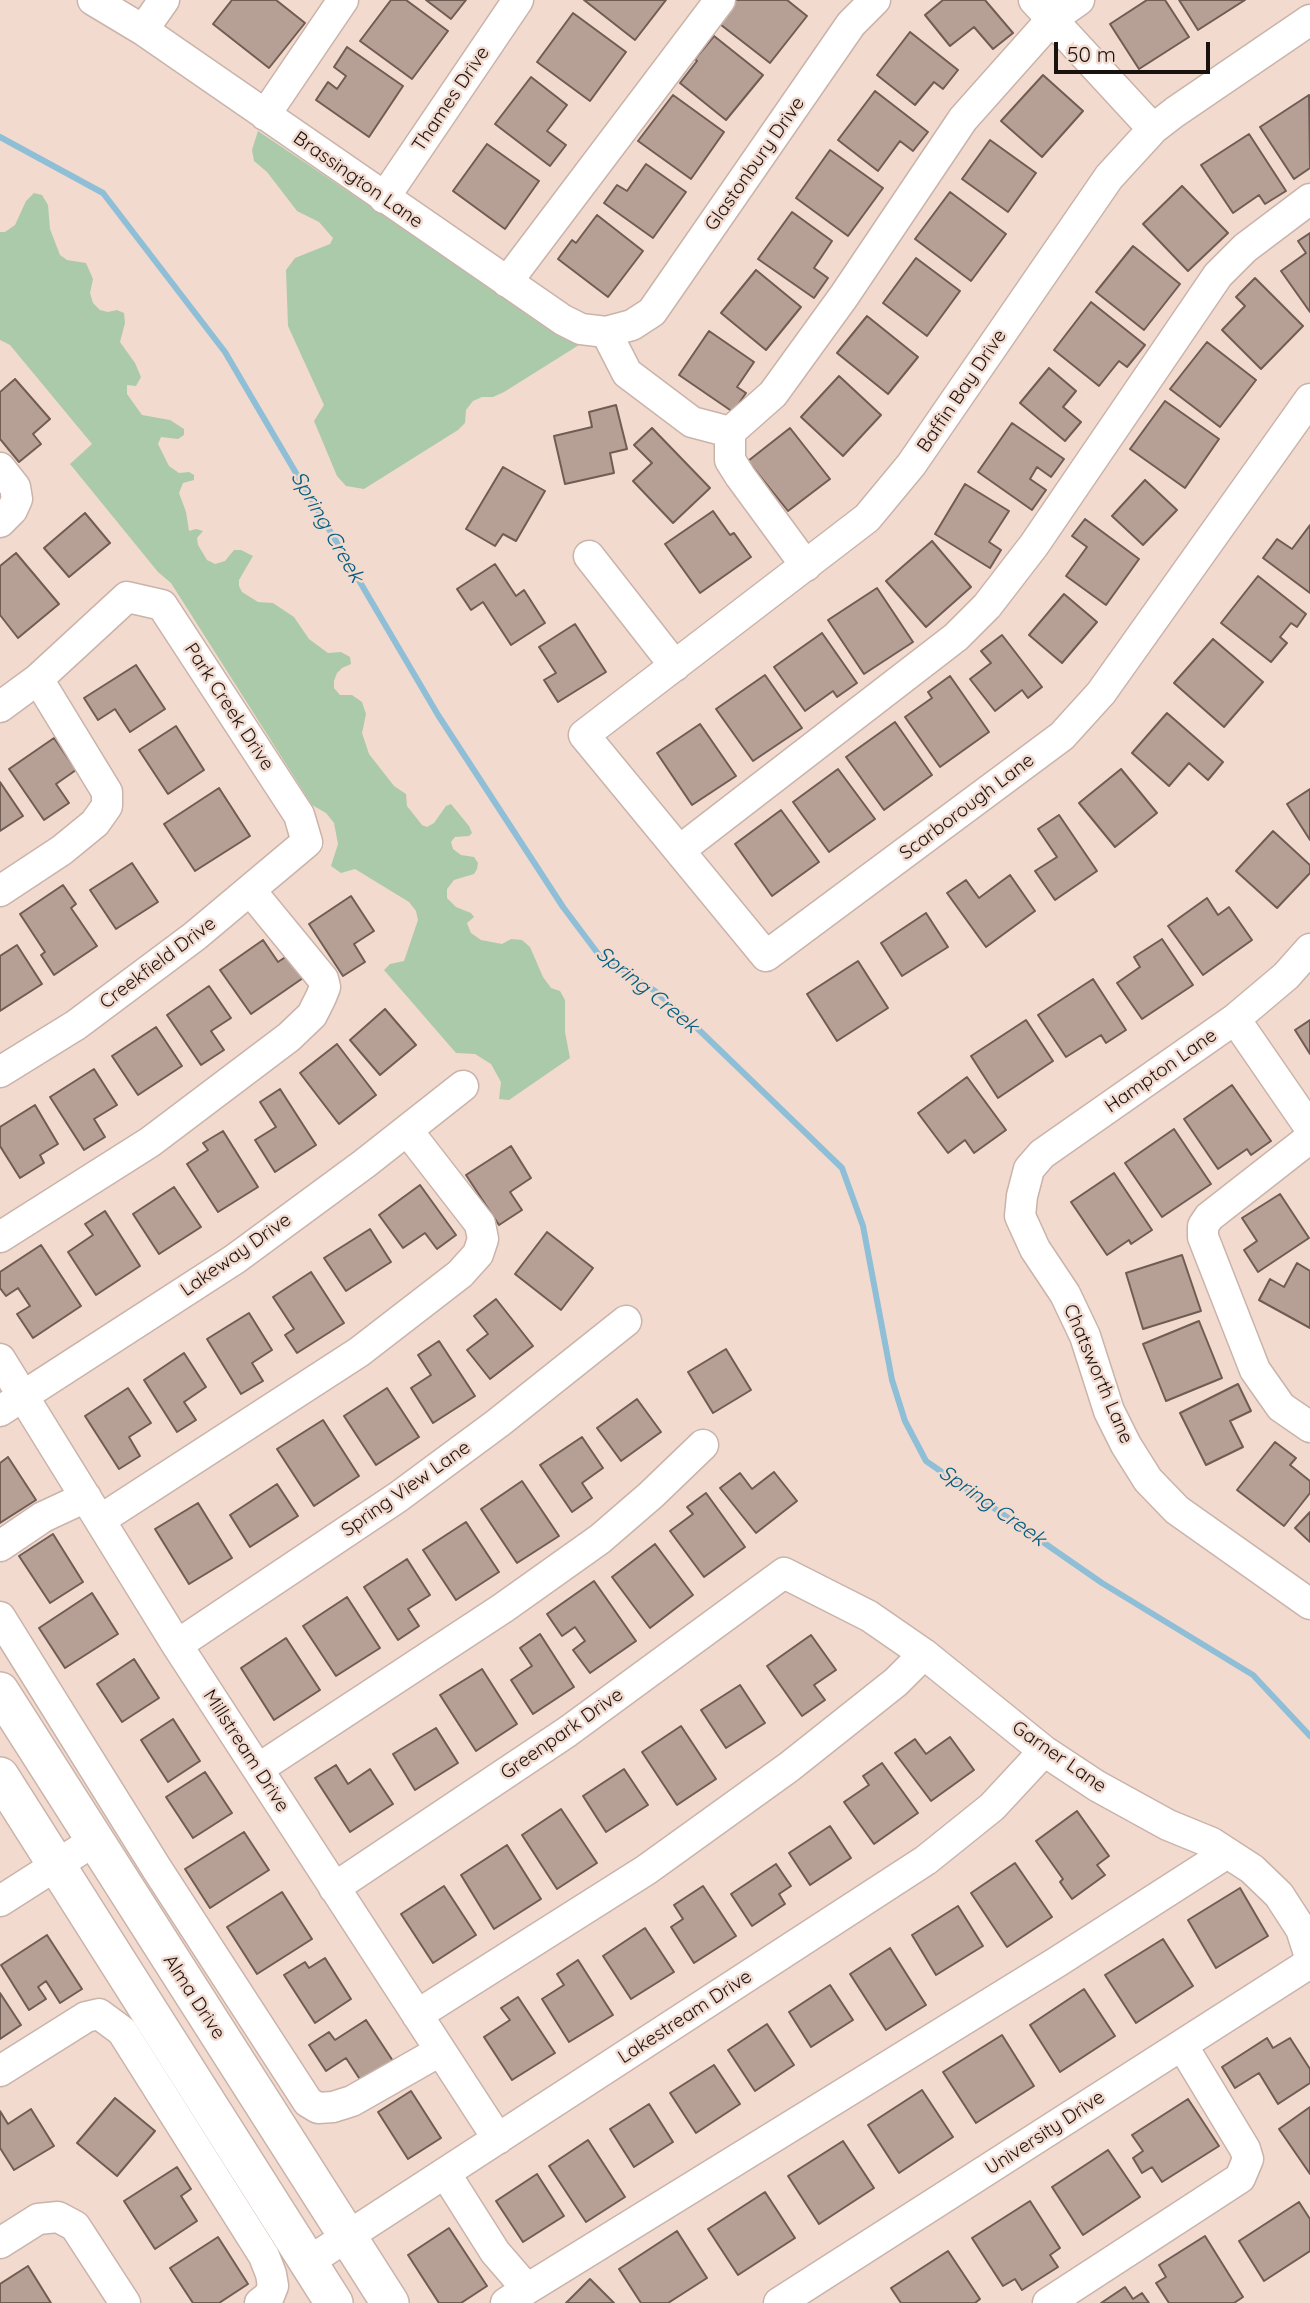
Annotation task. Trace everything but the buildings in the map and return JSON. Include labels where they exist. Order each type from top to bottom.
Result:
[{"type":"main road","name":"Alma Drive","points":[[0,1691],[390,2303]]},
{"type":"main road","points":[[0,1776],[334,2303]]},
{"type":"street","name":"Brassington Lane","points":[[93,0],[143,30],[564,320],[581,328],[619,329]]},
{"type":"street","points":[[143,30],[164,0]]},
{"type":"street","points":[[265,115],[343,0]]},
{"type":"street","name":"Thames Drive","points":[[384,198],[518,0]]},
{"type":"street","points":[[507,282],[720,0]]},
{"type":"street","name":"Glastonbury Drive","points":[[619,329],[652,312],[851,24],[875,0]]},
{"type":"street","points":[[806,566],[730,460],[730,432],[773,394],[844,296],[963,119],[1043,9],[1079,0]]},
{"type":"street","points":[[1043,9],[1153,129]]},
{"type":"street","name":"Baffin Bay Drive","points":[[584,735],[867,518],[911,465],[1109,177],[1153,129],[1310,20]]},
{"type":"street","points":[[680,850],[956,638],[987,606],[1034,545],[1218,275],[1245,247],[1310,199]]},
{"type":"street","points":[[619,329],[628,373],[692,422],[730,432]]},
{"type":"street","name":"Scarborough Lane","points":[[584,735],[766,956],[1062,736],[1101,692],[1310,399]]},
{"type":"street","points":[[0,468],[15,487],[17,499],[12,510],[0,522]]},
{"type":"street","points":[[589,556],[675,666]]},
{"type":"street","name":"Park Creek Drive","points":[[38,678],[127,597],[162,605],[299,815],[307,842]]},
{"type":"street","points":[[0,707],[38,678],[107,792],[107,806],[95,823],[62,850],[0,891]]},
{"type":"street","name":"Creekfield Drive","points":[[0,1072],[76,1025],[195,936],[307,842]]},
{"type":"street","points":[[0,1237],[150,1142],[289,1037],[312,1015],[325,987],[324,979],[250,890]]},
{"type":"street","name":"Hampton Lane","points":[[1022,1196],[1028,1169],[1042,1154],[1235,1019],[1286,976],[1310,949]]},
{"type":"street","points":[[1235,1019],[1310,1128]]},
{"type":"street","name":"Lakeway Drive","points":[[12,1404],[235,1259],[364,1164],[463,1086]]},
{"type":"street","points":[[0,1546],[43,1517],[93,1509],[359,1352],[460,1275],[478,1254],[482,1240],[480,1224],[407,1130]]},
{"type":"street","points":[[1310,1138],[1209,1217],[1203,1226],[1203,1237],[1255,1370],[1280,1407],[1310,1427]]},
{"type":"street","name":"Chatsworth Lane","points":[[1022,1196],[1020,1216],[1065,1294],[1085,1336],[1110,1411],[1126,1445],[1148,1480],[1177,1510],[1310,1604]]},
{"type":"street","name":"Spring View Lane","points":[[177,1645],[398,1497],[498,1423],[626,1321]]},
{"type":"street","name":"Millstream Drive","points":[[0,1359],[12,1404],[93,1509],[177,1645],[498,2139]]},
{"type":"street","points":[[258,1769],[503,1608],[600,1539],[703,1445]]},
{"type":"street","name":"Garner Lane","points":[[784,1573],[869,1616],[924,1654],[1044,1751],[1097,1786],[1168,1825],[1212,1843],[1258,1873],[1279,1895],[1301,1929],[1310,1957]]},
{"type":"street","name":"Greenpark Drive","points":[[334,1888],[567,1732],[784,1573]]},
{"type":"street","points":[[0,1617],[308,2102],[318,2108],[333,2108],[352,2101],[440,2051]]},
{"type":"street","points":[[417,2015],[646,1870],[789,1768],[896,1682],[924,1654]]},
{"type":"street","name":"Lakestream Drive","points":[[308,2262],[926,1860],[992,1807],[1044,1751]]},
{"type":"street","points":[[0,1901],[94,1841]]},
{"type":"street","points":[[445,2174],[495,2252],[517,2296],[1046,1969],[1227,1853]]},
{"type":"street","name":"University Drive","points":[[779,2303],[1310,1963]]},
{"type":"street","points":[[0,2071],[86,2017],[99,2014],[122,2031],[264,2256],[273,2286],[269,2296],[260,2303]]},
{"type":"street","points":[[1048,2303],[1240,2178],[1248,2160],[1245,2149],[1182,2045]]},
{"type":"street","points":[[0,2243],[38,2219],[58,2217],[75,2226],[125,2303]]},
{"type":"green space","points":[[258,131],[579,345],[504,392],[473,401],[466,410],[465,423],[458,430],[364,489],[346,486],[337,476],[314,421],[324,405],[288,326],[286,270],[295,258],[330,244],[333,238],[319,222],[297,211],[267,172],[254,161],[252,150]]},
{"type":"green space","points":[[34,193],[42,195],[48,205],[50,229],[60,255],[67,260],[86,263],[93,279],[90,293],[93,303],[100,310],[117,310],[124,313],[125,323],[120,342],[141,377],[136,386],[127,385],[127,394],[142,415],[170,420],[184,429],[184,435],[178,439],[161,437],[158,444],[169,466],[179,473],[189,472],[194,475],[194,480],[183,483],[179,493],[189,531],[203,531],[197,538],[207,560],[215,564],[225,561],[234,550],[241,550],[253,556],[239,580],[242,592],[258,602],[273,603],[294,617],[309,639],[328,653],[341,652],[350,657],[351,664],[337,673],[334,688],[340,695],[352,695],[362,702],[366,714],[362,733],[369,754],[394,786],[406,794],[407,806],[422,825],[427,827],[434,823],[446,806],[451,804],[472,833],[469,836],[455,837],[451,842],[453,849],[461,855],[474,857],[478,863],[477,869],[474,874],[454,880],[447,889],[447,898],[456,907],[471,913],[474,917],[467,923],[471,933],[481,940],[502,944],[511,939],[522,940],[530,947],[543,977],[551,988],[560,991],[565,1000],[565,1032],[570,1058],[509,1100],[499,1099],[501,1082],[491,1064],[475,1054],[456,1053],[384,970],[390,964],[404,961],[418,920],[416,911],[409,902],[355,869],[341,873],[331,866],[338,844],[334,823],[326,813],[312,805],[171,583],[158,572],[70,464],[92,444],[10,345],[0,340],[0,232],[5,232],[15,225],[26,201]]},
{"type":"waterway","name":"Spring Creek","points":[[0,137],[103,193],[225,352],[438,715],[563,907],[599,955],[655,991],[842,1168],[863,1226],[892,1380],[905,1421],[926,1461],[1102,1583],[1253,1675],[1310,1736]]}]
